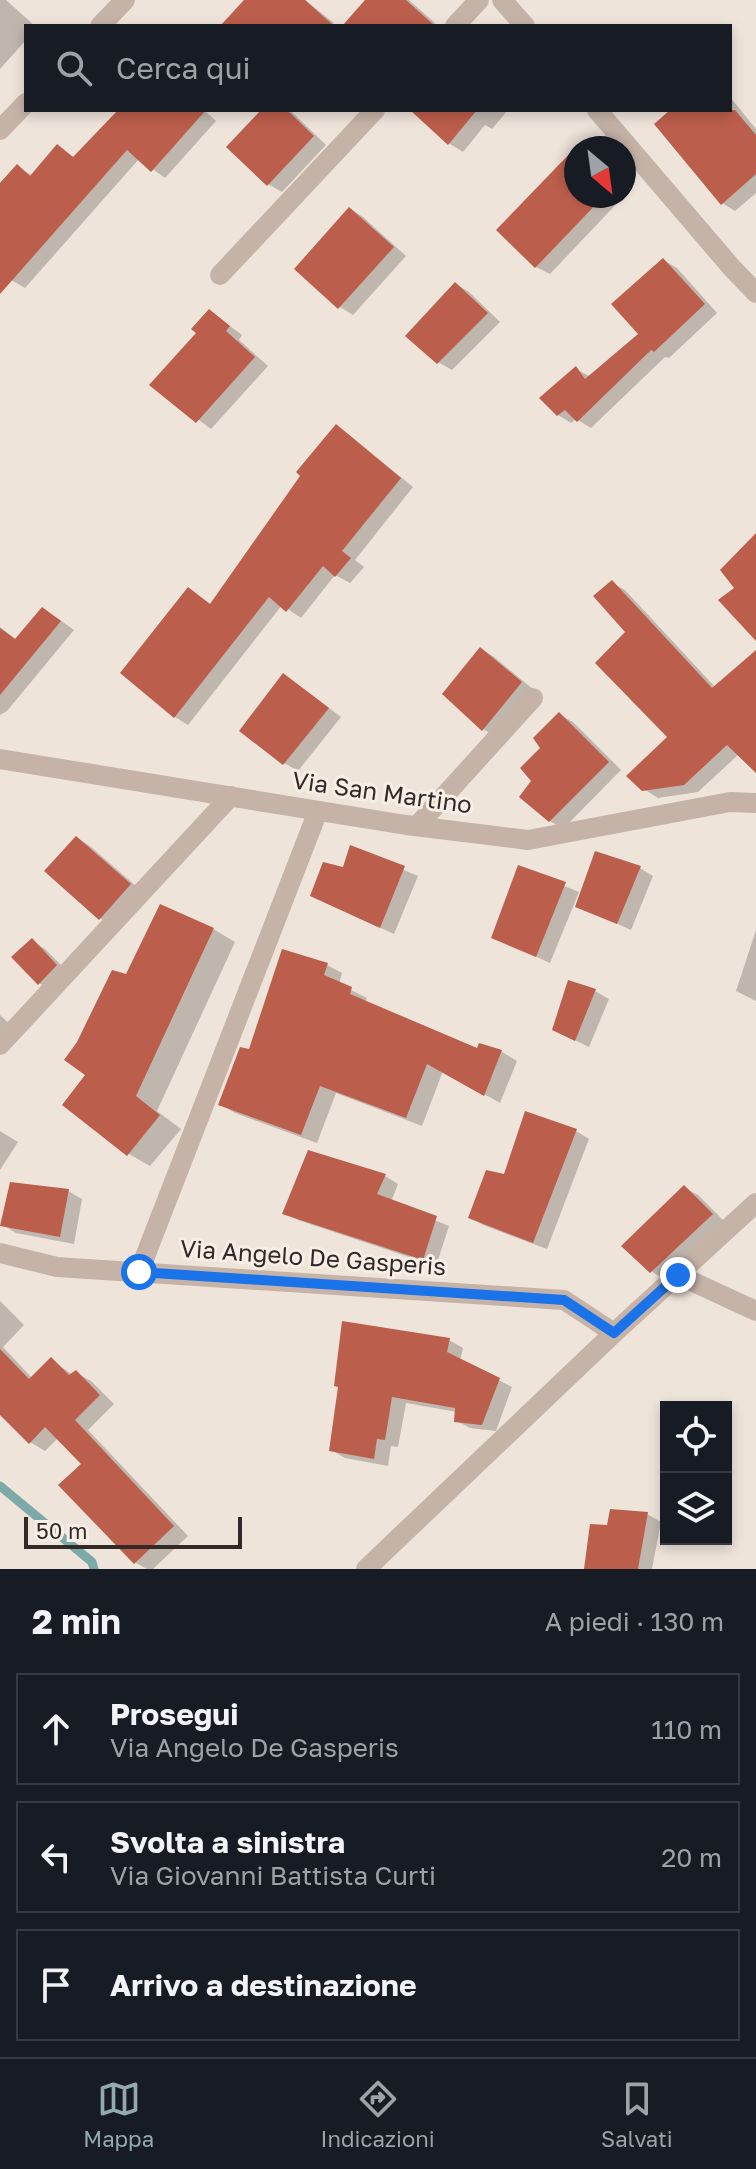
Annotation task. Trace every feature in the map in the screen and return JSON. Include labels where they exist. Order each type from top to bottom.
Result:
[{"type":"street","points":[[102,24],[123,0]]},
{"type":"street","points":[[457,24],[479,0]]},
{"type":"street","points":[[502,0],[523,24]]},
{"type":"street","points":[[0,130],[24,105]]},
{"type":"street","points":[[220,275],[373,112]]},
{"type":"street","points":[[599,112],[756,293]]},
{"type":"street","points":[[417,826],[533,698]]},
{"type":"street","name":"Via San Martino","points":[[0,759],[318,811],[528,840],[730,802],[756,803]]},
{"type":"street","points":[[0,1045],[231,796]]},
{"type":"street","points":[[139,1272],[318,811]]},
{"type":"street","points":[[366,1569],[756,1203]]},
{"type":"street","name":"Via Angelo De Gasperis","points":[[0,1253],[57,1267],[564,1300],[614,1333]]},
{"type":"street","points":[[678,1275],[756,1311]]},
{"type":"building","points":[[244,0],[305,0],[332,24],[222,24]]},
{"type":"building","points":[[365,0],[406,0],[433,24],[344,24]]},
{"type":"building","points":[[735,110],[756,135],[756,174],[721,205],[654,124],[668,112]]},
{"type":"building","points":[[116,112],[204,112],[151,172],[127,150],[0,294],[0,183],[17,164],[30,176],[57,144],[73,157]]},
{"type":"building","points":[[259,112],[289,112],[314,136],[267,186],[226,147]]},
{"type":"building","points":[[412,112],[475,112],[448,145]]},
{"type":"building","points":[[564,159],[564,208],[592,208],[535,268],[496,230]]},
{"type":"building","points":[[349,207],[394,247],[338,309],[294,269]]},
{"type":"building","points":[[663,258],[705,304],[654,352],[651,350],[577,422],[565,410],[557,416],[539,398],[576,366],[585,379],[638,334],[611,304]]},
{"type":"building","points":[[455,282],[488,313],[437,364],[405,336]]},
{"type":"building","points":[[209,309],[230,326],[226,331],[255,357],[196,423],[149,385],[196,333],[191,329]]},
{"type":"building","points":[[336,424],[401,478],[342,551],[351,558],[335,577],[323,566],[286,612],[269,597],[174,718],[120,673],[188,587],[210,604],[300,476],[296,472]]},
{"type":"building","points":[[756,533],[756,641],[718,600],[734,588],[720,570]]},
{"type":"building","points":[[612,580],[712,688],[756,650],[756,773],[727,745],[684,785],[642,791],[626,776],[667,737],[595,663],[625,632],[593,596]]},
{"type":"building","points":[[42,607],[61,621],[0,695],[0,628],[15,639]]},
{"type":"building","points":[[480,647],[522,682],[482,731],[442,694]]},
{"type":"building","points":[[283,673],[329,708],[283,765],[239,731]]},
{"type":"building","points":[[559,712],[609,762],[549,822],[519,797],[531,781],[520,768],[540,748],[533,738]]},
{"type":"building","points":[[76,836],[131,884],[99,920],[44,871]]},
{"type":"building","points":[[350,845],[405,866],[380,928],[310,896],[323,862],[343,867]]},
{"type":"building","points":[[595,851],[641,866],[617,924],[575,907]]},
{"type":"building","points":[[518,865],[566,882],[536,957],[491,938]]},
{"type":"building","points":[[160,904],[214,928],[136,1096],[160,1115],[127,1156],[62,1105],[85,1075],[64,1060],[77,1042],[112,970],[126,974]]},
{"type":"building","points":[[32,938],[57,965],[38,985],[11,957]]},
{"type":"building","points":[[282,949],[328,963],[324,975],[352,987],[350,994],[477,1048],[479,1043],[502,1050],[484,1096],[427,1064],[406,1118],[320,1086],[301,1135],[218,1105],[240,1047],[249,1049]]},
{"type":"building","points":[[568,980],[596,989],[575,1041],[552,1030]]},
{"type":"building","points":[[525,1111],[577,1129],[533,1243],[468,1218],[486,1170],[504,1174]]},
{"type":"building","points":[[308,1150],[386,1174],[377,1194],[437,1216],[423,1260],[282,1214]]},
{"type":"building","points":[[10,1182],[69,1189],[60,1237],[0,1226]]},
{"type":"building","points":[[684,1185],[713,1214],[650,1273],[621,1246]]},
{"type":"building","points":[[342,1321],[450,1338],[447,1352],[500,1378],[482,1425],[454,1422],[455,1408],[392,1397],[385,1440],[377,1439],[374,1459],[329,1451],[338,1387],[334,1386]]},
{"type":"building","points":[[0,1349],[29,1379],[51,1357],[69,1375],[76,1370],[100,1395],[75,1420],[174,1526],[134,1564],[58,1485],[81,1464],[45,1427],[29,1444],[0,1415]]},
{"type":"building","points":[[610,1509],[648,1512],[638,1569],[584,1569],[590,1524],[607,1525]]},
{"type":"waterway","points":[[0,1486],[92,1562],[94,1569]]},
{"type":"route","points":[[139,1272],[564,1300],[614,1333],[678,1275]]}]
